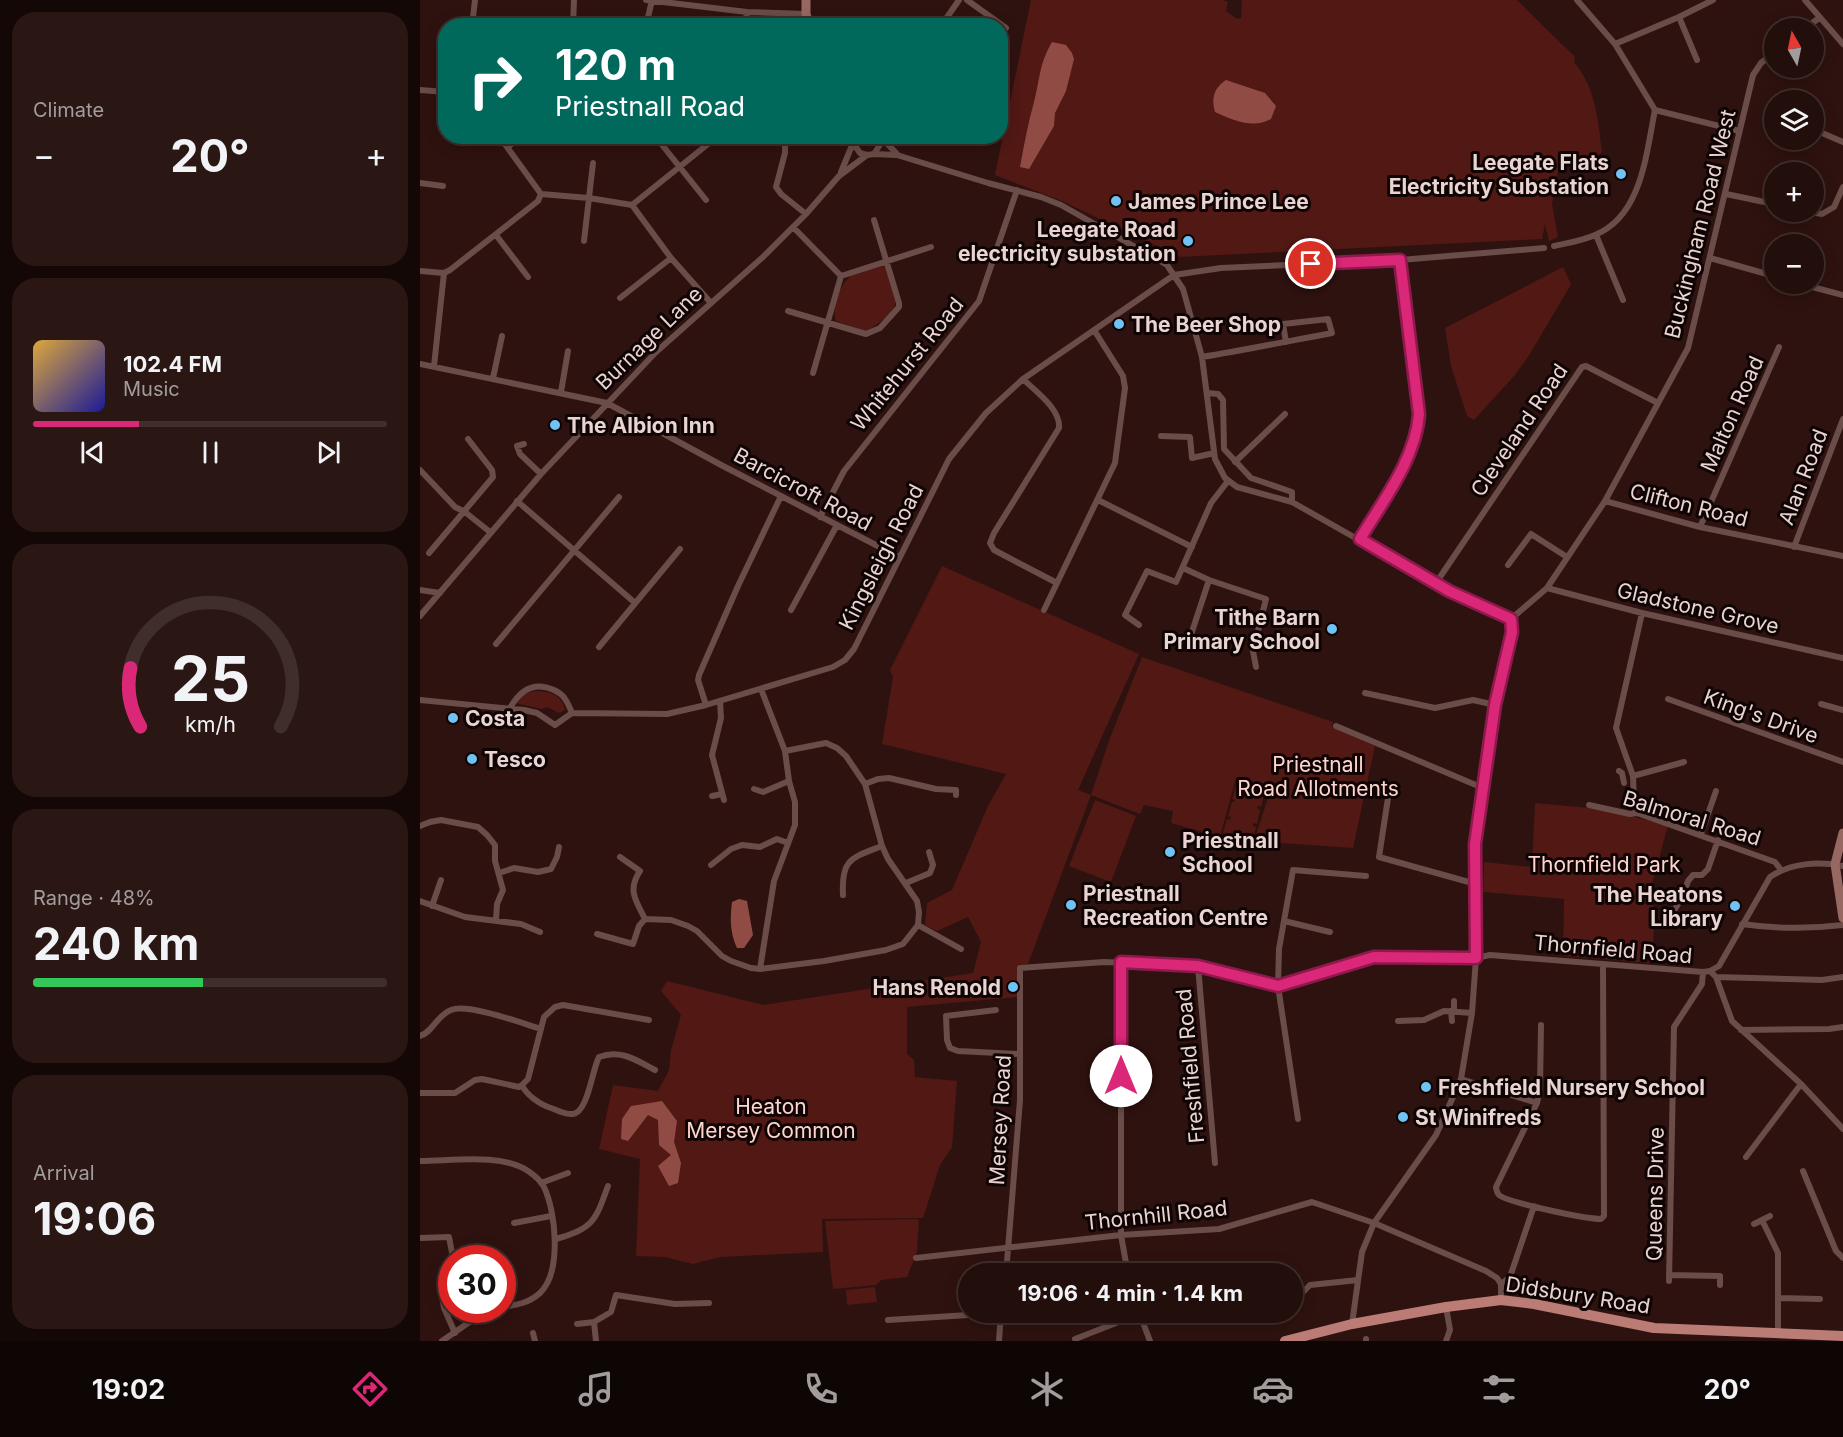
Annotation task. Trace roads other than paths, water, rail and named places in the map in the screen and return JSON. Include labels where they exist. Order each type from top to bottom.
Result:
[{"type":"main road","points":[[806,0],[807,18]]},
{"type":"main road","points":[[1843,833],[1839,865],[1843,918]]},
{"type":"main road","name":"Didsbury Road","points":[[1285,1341],[1352,1324],[1446,1307],[1501,1300],[1534,1304],[1654,1328],[1839,1337]]},
{"type":"street","points":[[473,18],[475,0]]},
{"type":"street","points":[[573,18],[574,0]]},
{"type":"street","points":[[646,0],[747,12],[806,14]]},
{"type":"street","points":[[648,18],[652,0]]},
{"type":"street","points":[[947,18],[959,0]]},
{"type":"street","points":[[967,0],[992,18]]},
{"type":"street","points":[[1554,246],[1596,235],[1615,223],[1631,204],[1655,111],[1615,44],[1577,0]]},
{"type":"street","points":[[1615,44],[1713,0]]},
{"type":"street","points":[[1805,0],[1819,18]]},
{"type":"street","points":[[746,18],[747,12]]},
{"type":"street","points":[[1679,17],[1697,60]]},
{"type":"street","points":[[1824,23],[1843,44]]},
{"type":"street","name":"Buckingham Road West","points":[[1605,501],[1688,348],[1753,75],[1764,61]]},
{"type":"street","points":[[420,90],[438,91]]},
{"type":"street","points":[[1655,111],[1739,131]]},
{"type":"street","points":[[1824,134],[1843,142]]},
{"type":"street","points":[[506,144],[541,194]]},
{"type":"street","points":[[508,147],[512,144]]},
{"type":"street","points":[[661,144],[706,200]]},
{"type":"street","points":[[632,205],[708,144]]},
{"type":"street","points":[[785,144],[785,153],[776,187],[781,194],[806,214]]},
{"type":"street","name":"Burnage Lane","points":[[839,176],[851,144]]},
{"type":"street","name":"Burnage Lane","points":[[855,144],[860,153],[871,154]]},
{"type":"street","points":[[871,154],[878,149],[879,144]]},
{"type":"street","points":[[888,144],[897,154]]},
{"type":"street","points":[[871,154],[897,154],[1041,197],[1071,210],[1167,265],[1183,289],[1202,357],[1215,459],[1225,478],[1236,487],[1292,502],[1436,583],[1511,619],[1512,632],[1495,705],[1475,844],[1476,958],[1472,1012],[1461,1079],[1436,1135],[1374,1223],[1362,1252],[1352,1324]]},
{"type":"street","name":"Burnage Lane","points":[[420,616],[541,474],[655,353],[793,228],[839,176],[871,154]]},
{"type":"street","points":[[584,241],[593,163]]},
{"type":"street","points":[[420,183],[443,186]]},
{"type":"street","points":[[1824,213],[1834,207],[1843,187]]},
{"type":"street","name":"Whitehurst Road","points":[[820,517],[844,471],[979,301],[1017,190]]},
{"type":"street","points":[[541,194],[632,205],[671,258],[711,303]]},
{"type":"street","points":[[420,271],[444,273],[538,201],[541,194]]},
{"type":"street","points":[[1726,194],[1764,202]]},
{"type":"street","points":[[788,311],[859,333],[876,332],[880,328],[899,307],[899,303],[874,219]]},
{"type":"street","points":[[793,228],[841,276]]},
{"type":"street","points":[[496,235],[528,277]]},
{"type":"street","points":[[1596,235],[1623,300]]},
{"type":"street","points":[[841,276],[931,247]]},
{"type":"street","points":[[1174,275],[1221,268],[1400,260],[1544,248]]},
{"type":"street","points":[[620,298],[671,258]]},
{"type":"street","points":[[1710,258],[1764,273]]},
{"type":"street","points":[[1360,539],[1412,450],[1418,428],[1419,414],[1400,260]]},
{"type":"street","points":[[434,366],[444,273]]},
{"type":"street","name":"Kingsleigh Road","points":[[572,712],[666,714],[706,705],[833,667],[845,660],[854,649],[949,459],[986,413],[1023,379],[1174,275]]},
{"type":"street","points":[[813,374],[841,276]]},
{"type":"street","points":[[1824,290],[1843,295]]},
{"type":"street","points":[[1202,357],[1286,342],[1332,333],[1328,319],[1283,324],[1286,342]]},
{"type":"street","points":[[1044,610],[1115,463],[1125,388],[1123,376],[1094,330]]},
{"type":"street","points":[[493,378],[502,336]]},
{"type":"street","name":"Malton Road","points":[[1700,527],[1779,347]]},
{"type":"street","points":[[561,392],[568,351]]},
{"type":"street","name":"Barcicroft Road","points":[[420,364],[607,403],[899,557]]},
{"type":"street","name":"Cleveland Road","points":[[1436,583],[1582,367],[1586,366],[1658,404]]},
{"type":"street","points":[[1023,379],[1055,411],[1060,421],[1059,428],[990,543],[994,550],[1058,583]]},
{"type":"street","points":[[1207,393],[1218,394],[1223,400],[1224,449],[1251,478],[1292,492],[1292,502]]},
{"type":"street","points":[[1235,462],[1285,414]]},
{"type":"street","name":"Alan Road","points":[[1794,547],[1843,419]]},
{"type":"street","points":[[1161,436],[1190,437],[1192,458],[1214,453]]},
{"type":"street","points":[[429,553],[493,477],[492,470],[468,439]]},
{"type":"street","points":[[524,444],[518,446],[520,454],[541,474]]},
{"type":"street","points":[[420,470],[455,507],[490,532]]},
{"type":"street","points":[[1139,626],[1125,615],[1147,571],[1176,582],[1211,503],[1228,481]]},
{"type":"street","points":[[706,705],[698,680],[699,675],[781,496]]},
{"type":"street","points":[[496,644],[619,497]]},
{"type":"street","points":[[1098,500],[1192,547]]},
{"type":"street","points":[[517,501],[634,602]]},
{"type":"street","name":"Clifton Road","points":[[1511,619],[1546,588],[1605,501],[1700,527],[1843,556]]},
{"type":"street","points":[[791,610],[837,525]]},
{"type":"street","points":[[1508,565],[1531,534],[1567,557]]},
{"type":"street","points":[[599,646],[680,549]]},
{"type":"street","points":[[1183,568],[1209,580],[1266,599],[1253,651],[1256,667]]},
{"type":"street","points":[[1197,648],[1188,644],[1209,580]]},
{"type":"street","name":"Gladstone Grove","points":[[1546,588],[1642,613],[1843,658]]},
{"type":"street","points":[[420,590],[440,593]]},
{"type":"street","points":[[1637,813],[1634,803],[1633,775],[1616,728],[1642,613]]},
{"type":"street","points":[[420,700],[510,708],[537,713],[555,726],[572,712],[564,697],[557,691],[535,686],[524,690],[516,697],[510,708]]},
{"type":"street","points":[[760,969],[774,881],[795,820],[795,802],[789,781],[785,751],[761,688]]},
{"type":"street","points":[[1365,693],[1435,708],[1473,700],[1495,705]]},
{"type":"street","name":"King's Drive","points":[[1668,699],[1843,762]]},
{"type":"street","points":[[712,796],[723,797],[712,755],[721,718],[720,701]]},
{"type":"street","points":[[1821,704],[1843,710]]},
{"type":"street","points":[[1336,726],[1483,788]]},
{"type":"street","points":[[645,919],[671,920],[688,926],[697,931],[722,956],[731,961],[760,969],[824,961],[886,950],[903,944],[918,925],[917,901],[888,859],[882,846],[865,783],[846,756],[837,748],[826,743],[785,751]]},
{"type":"street","points":[[1622,776],[1684,762]]},
{"type":"street","points":[[865,783],[889,778],[956,792]]},
{"type":"street","points":[[754,789],[763,792],[789,781]]},
{"type":"street","points":[[1390,785],[1379,857],[1476,884]]},
{"type":"street","points":[[1701,834],[1716,791]]},
{"type":"street","name":"Balmoral Road","points":[[1589,805],[1630,814],[1637,813],[1701,834],[1775,862],[1781,870]]},
{"type":"street","points":[[420,826],[441,820],[483,830],[495,845],[495,861],[502,890],[497,904],[496,920]]},
{"type":"street","points":[[711,865],[731,849],[742,845],[760,847],[777,839],[788,843]]},
{"type":"street","points":[[1683,921],[1672,914],[1683,896],[1688,881],[1708,869],[1718,840]]},
{"type":"street","points":[[843,896],[842,880],[848,863],[852,858],[882,846]]},
{"type":"street","points":[[499,873],[514,868],[538,872],[551,868],[559,847]]},
{"type":"street","points":[[906,883],[930,873],[933,865],[929,852]]},
{"type":"street","points":[[620,857],[640,871],[634,880],[633,890],[645,919]]},
{"type":"street","points":[[1781,870],[1796,865],[1839,865]]},
{"type":"street","points":[[1298,1119],[1278,986],[1279,949],[1293,870],[1366,876]]},
{"type":"street","name":"Thornfield Road","points":[[1278,986],[1374,957],[1476,958],[1490,955],[1707,972],[1719,966],[1770,877],[1781,870]]},
{"type":"street","points":[[432,906],[441,880]]},
{"type":"street","points":[[420,901],[465,917],[521,924],[540,932]]},
{"type":"street","points":[[597,934],[633,944],[639,926],[645,919]]},
{"type":"street","points":[[1284,921],[1330,933]]},
{"type":"street","points":[[1742,924],[1768,928],[1814,928],[1843,924]]},
{"type":"street","points":[[918,925],[961,949]]},
{"type":"street","points":[[1126,1263],[1121,1235],[1121,962],[1198,966],[1278,986]]},
{"type":"street","name":"Mersey Road","points":[[1007,1263],[1020,1100],[1020,968],[1121,962]]},
{"type":"street","points":[[1541,1025],[1540,1089],[1537,1103],[1496,1187],[1497,1192],[1501,1197],[1533,1206],[1590,1219],[1601,1219],[1604,1216],[1603,964]]},
{"type":"street","name":"Freshfield Road","points":[[1198,966],[1215,1163]]},
{"type":"street","points":[[1707,972],[1716,977],[1822,980],[1843,977]]},
{"type":"street","name":"Queens Drive","points":[[1707,972],[1702,984],[1674,1027],[1669,1278],[1720,1276],[1720,1285]]},
{"type":"street","points":[[1716,977],[1732,1021],[1801,1084],[1843,1129]]},
{"type":"street","points":[[1452,1021],[1454,1001]]},
{"type":"street","points":[[420,1093],[455,1093],[475,1080],[482,1079],[519,1087],[528,1079],[544,1017],[555,1007],[563,1005],[649,1020]]},
{"type":"street","points":[[420,1036],[427,1034],[441,1016],[452,1009],[468,1008],[541,1029]]},
{"type":"street","points":[[996,1010],[946,1016],[950,1048],[958,1051],[1020,1054]]},
{"type":"street","points":[[1398,1022],[1424,1020],[1444,1011],[1472,1012]]},
{"type":"street","points":[[1740,1030],[1843,1028]]},
{"type":"street","points":[[522,1085],[525,1091],[546,1107],[571,1115],[580,1112],[584,1105],[599,1057],[616,1053],[628,1056],[655,1070]]},
{"type":"street","points":[[1461,1079],[1537,1103]]},
{"type":"street","points":[[1746,1157],[1801,1084]]},
{"type":"street","points":[[420,1161],[503,1161],[526,1169],[541,1183],[547,1195],[556,1239],[553,1272],[542,1292],[525,1303],[516,1305]]},
{"type":"street","points":[[1803,1171],[1836,1251],[1843,1258]]},
{"type":"street","points":[[541,1183],[568,1173]]},
{"type":"street","points":[[556,1239],[578,1233],[596,1219],[608,1186]]},
{"type":"street","name":"Thornhill Road","points":[[916,1258],[1121,1235],[1219,1229],[1312,1202],[1374,1223],[1485,1271],[1497,1278],[1501,1284]]},
{"type":"street","points":[[1501,1300],[1501,1284],[1510,1277],[1533,1206]]},
{"type":"street","points":[[514,1223],[551,1216]]},
{"type":"street","points":[[1754,1224],[1770,1216]]},
{"type":"street","points":[[1762,1220],[1778,1253],[1778,1334]]},
{"type":"street","points":[[420,1238],[449,1237],[451,1245]]},
{"type":"street","points":[[1303,1292],[1310,1285],[1358,1280]]},
{"type":"street","points":[[577,1324],[594,1323],[611,1312],[616,1295],[675,1304],[709,1303]]},
{"type":"street","points":[[1778,1298],[1820,1299]]},
{"type":"street","points":[[1446,1307],[1450,1330],[1446,1341]]},
{"type":"street","points":[[888,1320],[958,1316]]},
{"type":"street","points":[[451,1323],[455,1333]]},
{"type":"street","points":[[442,1341],[469,1323]]},
{"type":"street","points":[[594,1323],[596,1341]]},
{"type":"street","points":[[999,1341],[1000,1323]]},
{"type":"street","points":[[1075,1339],[1114,1323]]},
{"type":"street","points":[[1143,1323],[1150,1341]]},
{"type":"street","points":[[533,1333],[535,1341]]},
{"type":"place","name":"Leegate Flats Electricity Substation","points":[[1621,174]]},
{"type":"place","name":"James Prince Lee","points":[[1116,201]]},
{"type":"place","name":"Leegate Road electricity substation","points":[[1188,241]]},
{"type":"place","name":"The Beer Shop","points":[[1119,324]]},
{"type":"place","name":"The Albion Inn","points":[[555,425]]},
{"type":"place","name":"Tithe Barn Primary School","points":[[1332,629]]},
{"type":"place","name":"Costa","points":[[453,718]]},
{"type":"place","name":"Tesco","points":[[472,759]]},
{"type":"place","name":"Priestnall School","points":[[1170,852]]},
{"type":"place","name":"Priestnall Recreation Centre","points":[[1071,905]]},
{"type":"place","name":"The Heatons Library","points":[[1735,906]]},
{"type":"place","name":"Hans Renold","points":[[1013,987]]},
{"type":"place","name":"Freshfield Nursery School","points":[[1426,1087]]},
{"type":"place","name":"St Winifreds","points":[[1403,1117]]},
{"type":"park label","name":"Priestnall Road Allotments","points":[[1318,776]]},
{"type":"park label","name":"Thornfield Park","points":[[1604,864]]},
{"type":"park label","name":"Heaton Mersey Common","points":[[771,1118]]}]
